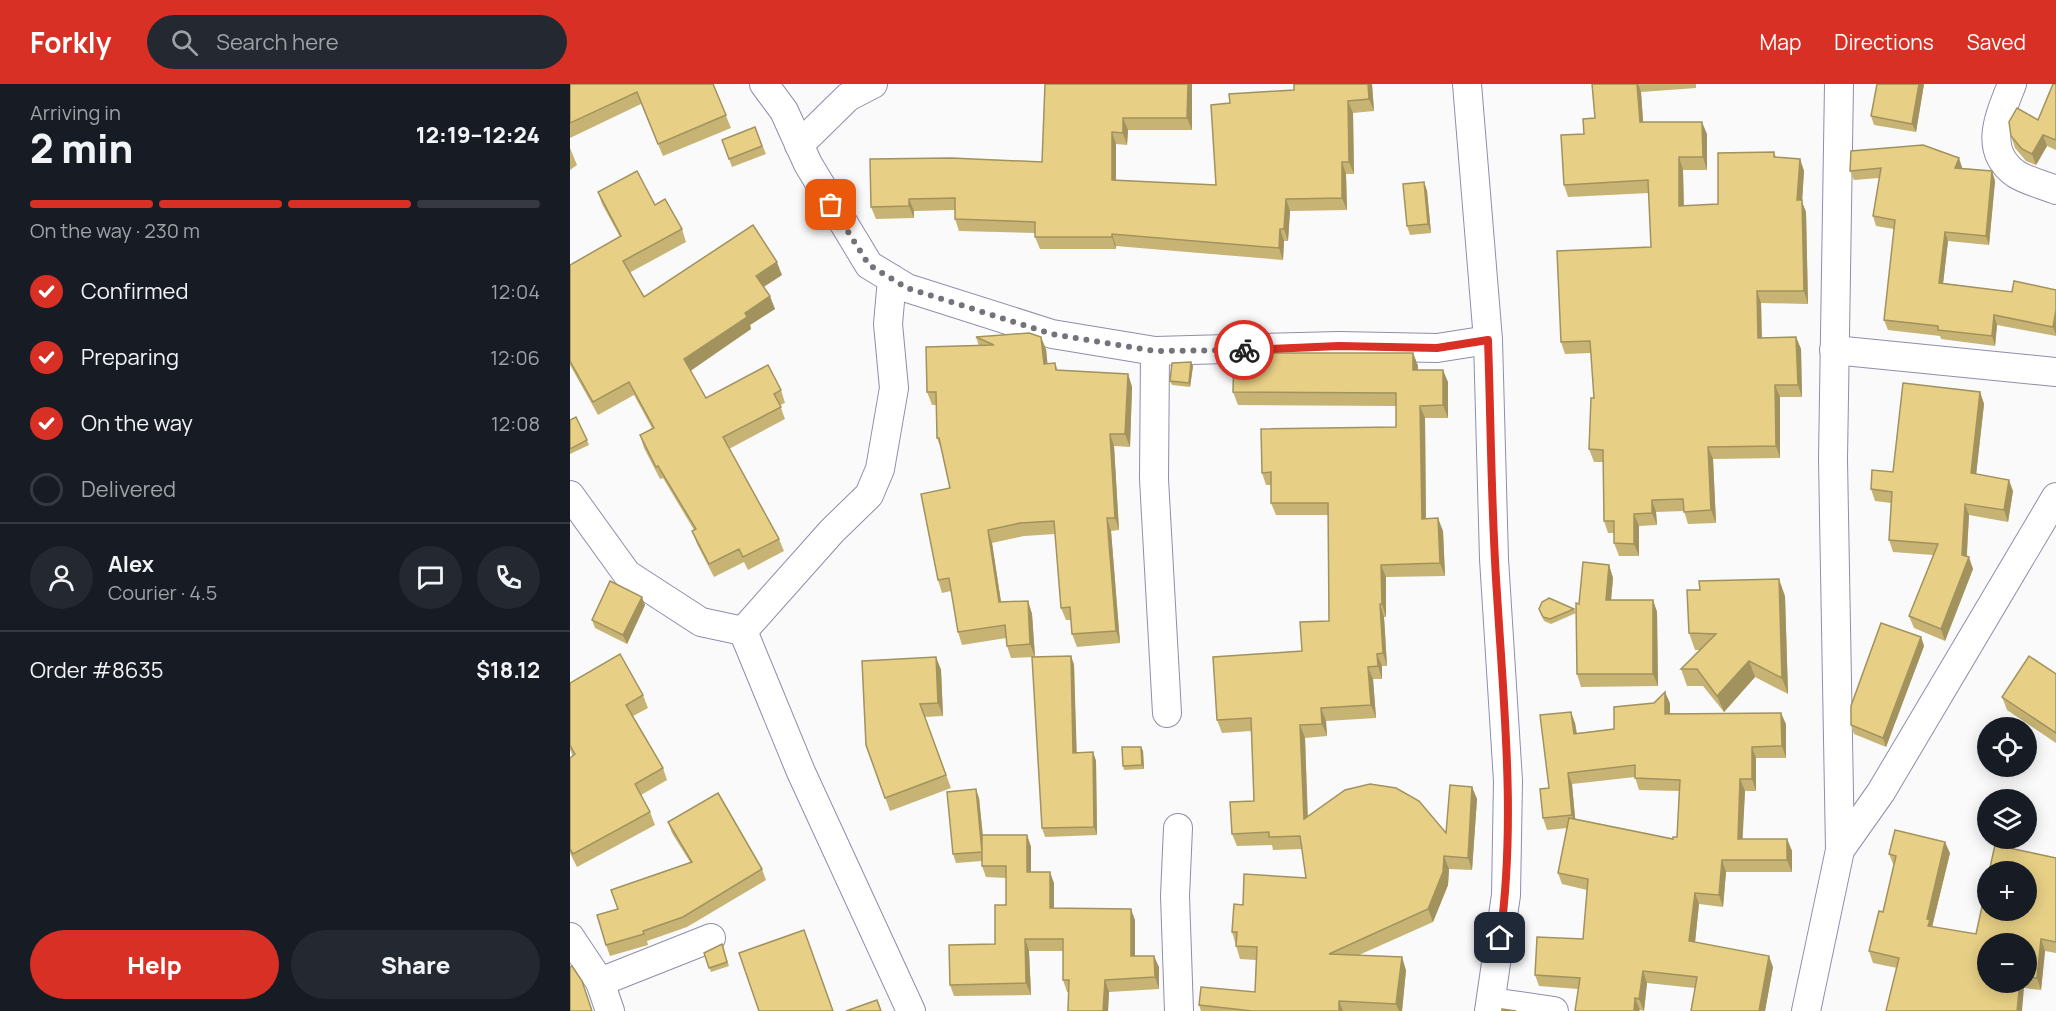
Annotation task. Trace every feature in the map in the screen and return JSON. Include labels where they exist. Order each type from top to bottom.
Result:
[{"type":"street","points":[[764,84],[784,111],[799,145],[843,225],[869,265],[907,288],[1052,334],[1155,351],[1339,346],[1437,348],[1488,340]]},
{"type":"street","points":[[799,145],[848,97],[873,84]]},
{"type":"street","points":[[1467,84],[1488,340],[1494,559],[1508,781],[1506,895],[1490,1007],[1554,1011]]},
{"type":"street","points":[[1806,1011],[1840,850],[1834,350],[1839,84]]},
{"type":"street","points":[[2012,84],[1995,128],[1998,154],[2016,174],[2056,190]]},
{"type":"street","points":[[743,632],[832,531],[869,495],[880,469],[894,388],[888,324],[892,279]]},
{"type":"street","points":[[1834,350],[2056,372]]},
{"type":"street","points":[[1155,351],[1156,547],[1167,713]]},
{"type":"street","points":[[570,495],[627,574],[701,622],[743,632]]},
{"type":"street","points":[[1840,850],[1881,792],[2056,496]]},
{"type":"street","points":[[743,632],[801,772],[911,1011]]},
{"type":"street","points":[[1178,828],[1174,896],[1179,1011]]},
{"type":"street","points":[[570,937],[600,982],[610,1011]]},
{"type":"street","points":[[600,982],[711,938]]},
{"type":"building","points":[[570,84],[713,84],[726,115],[658,144],[637,92],[570,123]]},
{"type":"building","points":[[1045,84],[1188,84],[1187,118],[1123,118],[1123,133],[1112,132],[1112,180],[1216,185],[1211,105],[1230,103],[1229,94],[1294,90],[1294,84],[1368,84],[1369,99],[1348,101],[1349,162],[1342,162],[1342,198],[1286,199],[1284,229],[1280,229],[1279,248],[1112,234],[1112,237],[1035,237],[1035,222],[955,219],[955,198],[909,199],[909,206],[871,207],[870,159],[951,158],[1042,162]]},
{"type":"building","points":[[1592,84],[1637,84],[1640,122],[1702,122],[1703,157],[1679,157],[1679,206],[1718,204],[1718,153],[1774,152],[1774,157],[1800,159],[1797,200],[1802,200],[1804,291],[1757,291],[1758,338],[1796,337],[1798,385],[1775,385],[1776,446],[1708,447],[1711,510],[1684,512],[1683,499],[1652,500],[1652,513],[1634,514],[1634,544],[1614,543],[1614,521],[1604,521],[1603,450],[1589,449],[1591,398],[1594,398],[1590,341],[1561,342],[1557,251],[1651,247],[1648,180],[1564,185],[1561,135],[1584,134],[1583,119],[1595,118]]},
{"type":"building","points":[[1877,84],[1919,84],[1912,124],[1871,116]]},
{"type":"building","points":[[2053,84],[2056,84],[2056,140],[2043,135],[2032,154],[2022,149],[2011,136],[2009,122],[2017,108],[2038,120]]},
{"type":"building","points":[[755,127],[762,146],[729,159],[722,140]]},
{"type":"building","points":[[1923,145],[1959,158],[1955,168],[1992,171],[1986,236],[1945,232],[1939,283],[2012,292],[2014,281],[2056,290],[2053,327],[1994,315],[1992,336],[1938,330],[1938,326],[1884,320],[1895,220],[1873,216],[1881,168],[1850,171],[1851,151]]},
{"type":"building","points":[[637,171],[655,205],[665,199],[682,229],[623,261],[644,297],[753,225],[777,262],[756,276],[770,296],[745,313],[747,317],[684,359],[706,398],[768,365],[781,390],[774,394],[781,407],[723,437],[779,539],[743,557],[739,549],[709,564],[692,531],[696,529],[658,466],[656,467],[640,435],[654,428],[629,382],[593,402],[570,361],[570,265],[621,236],[598,192]]},
{"type":"building","points":[[1424,182],[1428,224],[1407,226],[1403,184]]},
{"type":"building","points":[[1029,333],[1041,337],[1044,364],[1055,363],[1056,370],[1128,374],[1125,434],[1110,434],[1115,518],[1107,518],[1116,631],[1072,634],[1070,607],[1061,608],[1054,521],[1020,523],[988,530],[999,602],[1028,601],[1030,644],[1007,646],[1005,625],[958,632],[949,578],[938,580],[921,494],[950,488],[939,438],[937,438],[936,392],[927,392],[926,347],[994,345],[976,337]]},
{"type":"building","points":[[1234,353],[1413,353],[1413,370],[1443,370],[1443,405],[1420,406],[1422,519],[1438,518],[1440,563],[1381,565],[1382,604],[1380,604],[1383,653],[1377,654],[1378,666],[1368,667],[1371,705],[1321,708],[1322,724],[1300,725],[1304,819],[1345,790],[1370,784],[1396,788],[1419,801],[1446,833],[1450,785],[1472,787],[1468,858],[1444,856],[1443,872],[1428,909],[1329,954],[1402,957],[1396,1004],[1339,1001],[1339,1011],[1252,1011],[1199,1005],[1201,987],[1255,992],[1257,947],[1236,946],[1237,932],[1232,932],[1234,904],[1243,905],[1244,874],[1306,878],[1300,836],[1269,837],[1269,832],[1232,834],[1230,802],[1254,801],[1251,718],[1217,720],[1213,657],[1302,651],[1300,622],[1329,621],[1328,503],[1271,503],[1271,472],[1262,473],[1261,429],[1396,427],[1396,393],[1233,392]]},
{"type":"building","points":[[1191,362],[1189,383],[1170,381],[1172,363]]},
{"type":"building","points":[[1903,383],[1980,392],[1971,473],[2009,480],[2004,510],[1965,504],[1962,555],[1969,557],[1941,629],[1909,616],[1938,544],[1889,540],[1892,492],[1871,489],[1872,470],[1893,472]]},
{"type":"building","points":[[576,417],[587,440],[570,449],[570,420]]},
{"type":"building","points":[[1583,562],[1609,565],[1606,600],[1653,600],[1653,674],[1577,674],[1576,603],[1579,604]]},
{"type":"building","points":[[1779,579],[1782,678],[1749,661],[1717,696],[1697,669],[1681,669],[1716,634],[1689,633],[1687,590],[1700,590],[1699,581]]},
{"type":"building","points":[[610,581],[642,597],[623,635],[592,620]]},
{"type":"building","points":[[1549,598],[1574,609],[1550,619],[1543,617],[1539,609],[1542,602]]},
{"type":"building","points":[[1881,623],[1921,637],[1883,738],[1851,725],[1851,706]]},
{"type":"building","points":[[620,654],[643,695],[626,705],[663,768],[635,784],[650,812],[573,854],[570,849],[570,758],[575,754],[570,745],[570,683]]},
{"type":"building","points":[[1071,656],[1073,753],[1093,752],[1094,827],[1042,828],[1032,657]]},
{"type":"building","points":[[2029,656],[2056,674],[2056,733],[2037,720],[2037,717],[2032,717],[2002,697]]},
{"type":"building","points":[[936,657],[938,703],[920,704],[946,775],[885,798],[866,745],[862,661]]},
{"type":"building","points":[[1665,692],[1665,714],[1781,713],[1782,746],[1752,747],[1752,779],[1740,779],[1738,839],[1787,839],[1787,860],[1722,860],[1719,895],[1695,893],[1689,941],[1769,956],[1759,1011],[1691,1011],[1697,977],[1643,971],[1639,999],[1635,998],[1634,1011],[1575,1011],[1580,978],[1535,975],[1537,937],[1583,939],[1588,879],[1558,873],[1569,818],[1673,839],[1677,837],[1680,780],[1635,778],[1635,765],[1568,773],[1572,815],[1543,818],[1540,789],[1549,788],[1540,715],[1571,712],[1574,734],[1614,729],[1614,707],[1654,703]]},
{"type":"building","points":[[1122,747],[1141,747],[1142,765],[1123,766]]},
{"type":"building","points":[[976,789],[982,852],[953,854],[947,792]]},
{"type":"building","points":[[718,793],[762,869],[683,917],[643,931],[644,934],[606,945],[597,915],[618,909],[611,890],[692,862],[668,822]]},
{"type":"building","points":[[1895,830],[1945,842],[1927,919],[1930,920],[1928,926],[1976,934],[1979,921],[2037,921],[2037,861],[1991,861],[1994,849],[2014,849],[2056,858],[2056,942],[2041,939],[2037,978],[2037,933],[1977,933],[1977,993],[2019,993],[2017,1011],[1886,1011],[1899,958],[1869,951],[1879,911],[1883,912],[1896,856],[1889,854]]},
{"type":"building","points":[[982,835],[1027,835],[1027,872],[1050,872],[1050,908],[1131,909],[1131,956],[1154,956],[1155,977],[1105,980],[1103,1011],[1068,1011],[1069,980],[1063,980],[1063,939],[1025,939],[1026,983],[950,985],[949,945],[995,944],[995,905],[1006,905],[1006,866],[982,866]]},
{"type":"building","points":[[804,930],[833,1011],[759,1011],[739,953]]},
{"type":"building","points":[[722,944],[727,962],[709,968],[704,953]]},
{"type":"building","points":[[572,966],[582,981],[592,1011],[570,1011],[570,967]]},
{"type":"building","points":[[877,1000],[881,1011],[846,1011]]},
{"type":"way so far","points":[[831,205],[869,265],[907,288],[1052,334],[1155,351],[1244,350]]},
{"type":"route","points":[[1244,350],[1339,346],[1437,348],[1488,340],[1494,559],[1508,781],[1506,895],[1500,938]]}]
